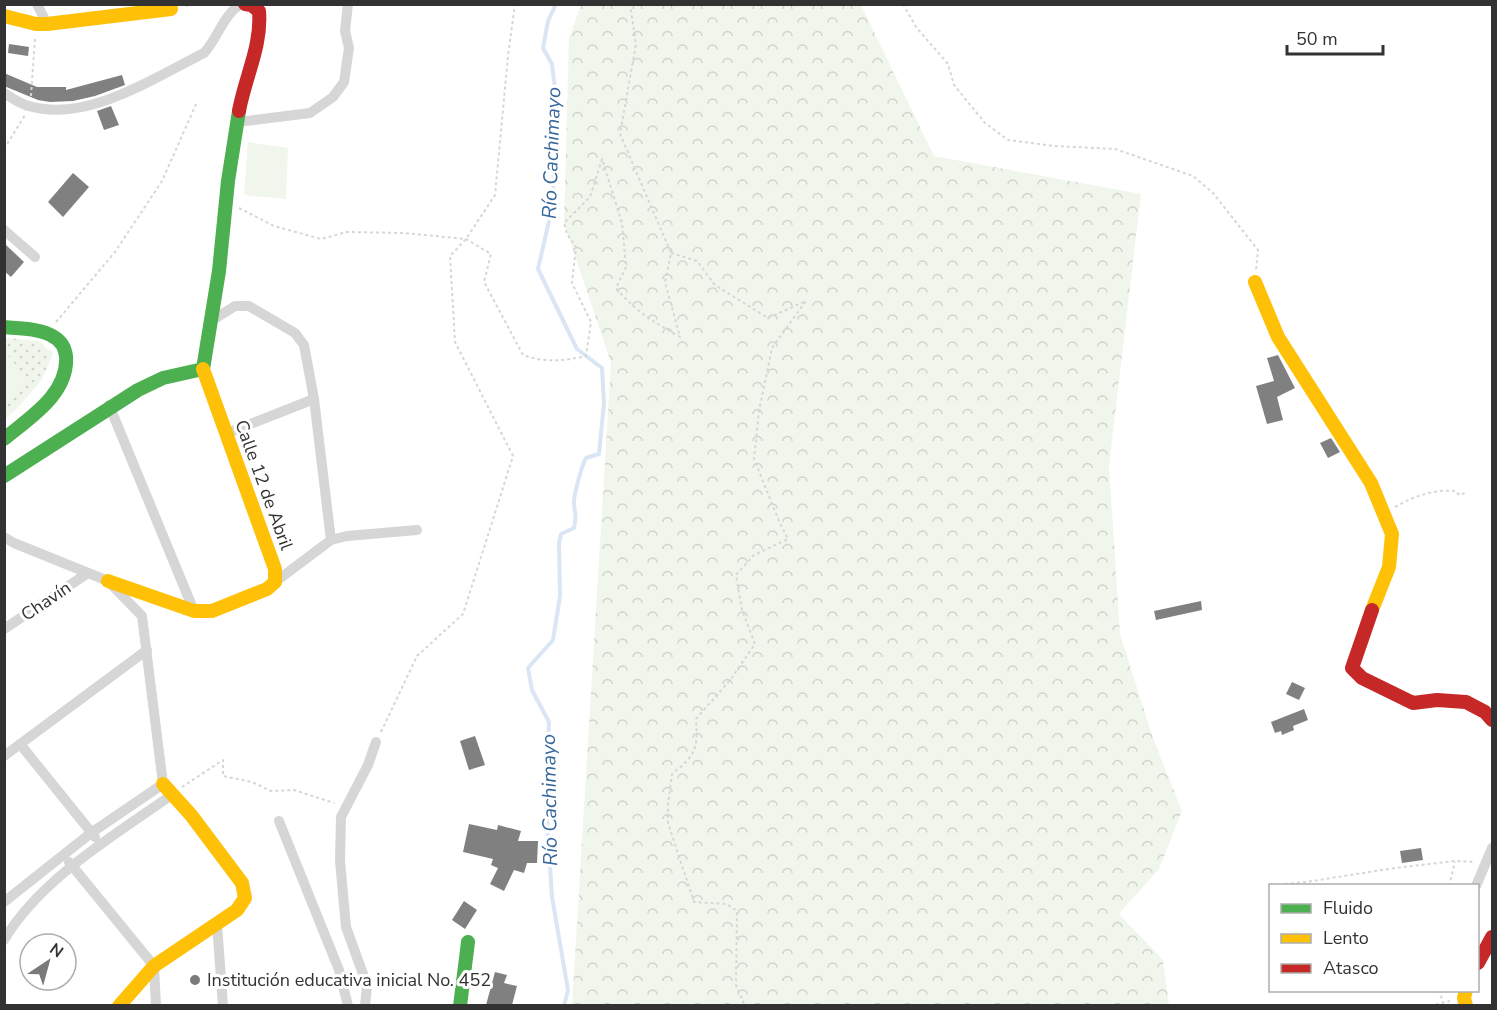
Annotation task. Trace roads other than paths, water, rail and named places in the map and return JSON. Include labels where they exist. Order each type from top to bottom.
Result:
[{"type":"street","points":[[37,4],[42,24]]},
{"type":"street","points":[[4,93],[30,107],[68,110],[110,100],[204,54],[213,44],[231,10],[243,4],[251,5],[259,11],[260,22],[254,59],[241,100],[225,201],[219,271],[203,369],[160,379],[109,405],[21,467],[4,476]]},
{"type":"street","points":[[238,122],[310,113],[333,97],[345,82],[349,48],[345,32],[348,4]]},
{"type":"street","points":[[4,16],[42,24],[171,9]]},
{"type":"street","points":[[4,230],[35,257]]},
{"type":"street","points":[[1255,282],[1278,337],[1371,483],[1392,534],[1389,567],[1352,668],[1362,678],[1413,704],[1437,700],[1466,702],[1485,712],[1492,720]]},
{"type":"street","points":[[211,321],[235,306],[249,306],[295,333],[304,345],[314,399],[331,540]]},
{"type":"street","points":[[4,327],[47,333],[58,339],[67,351],[66,371],[52,396],[4,439]]},
{"type":"street","name":"Calle 12 de Abril","points":[[203,369],[275,569],[275,582]]},
{"type":"street","points":[[225,434],[314,399]]},
{"type":"street","points":[[109,405],[194,611]]},
{"type":"street","points":[[4,537],[108,581],[194,611],[212,611],[267,589],[331,540],[347,536],[417,530]]},
{"type":"street","name":"Chavín","points":[[4,629],[88,573]]},
{"type":"street","points":[[108,581],[142,616],[168,789],[242,883],[246,894],[244,903],[154,966],[119,1005]]},
{"type":"street","points":[[4,756],[147,650]]},
{"type":"street","points":[[365,1005],[367,985],[346,927],[340,861],[341,817],[368,765],[376,742]]},
{"type":"street","points":[[20,744],[101,844]]},
{"type":"street","points":[[5,901],[91,833],[168,789]]},
{"type":"street","points":[[4,940],[28,906],[168,789]]},
{"type":"street","points":[[279,821],[339,970],[348,1005]]},
{"type":"street","points":[[1476,884],[1491,854]]},
{"type":"street","points":[[64,855],[154,966],[156,1005]]},
{"type":"street","points":[[217,924],[223,1005]]},
{"type":"street","points":[[1479,961],[1492,937]]},
{"type":"street","points":[[460,1005],[468,942]]},
{"type":"waterway","name":"Río Cachimayo","points":[[556,4],[548,21],[543,48],[552,64],[557,117],[552,208],[538,269],[577,349],[602,368],[604,403],[599,454],[586,458],[584,462],[575,495],[574,528],[561,534],[559,543],[560,596],[553,640],[528,668],[532,690],[549,722],[546,804],[552,897],[568,990],[564,1006]]},
{"type":"place","name":"Institución educativa inicial No. 452","points":[[195,980]]}]
